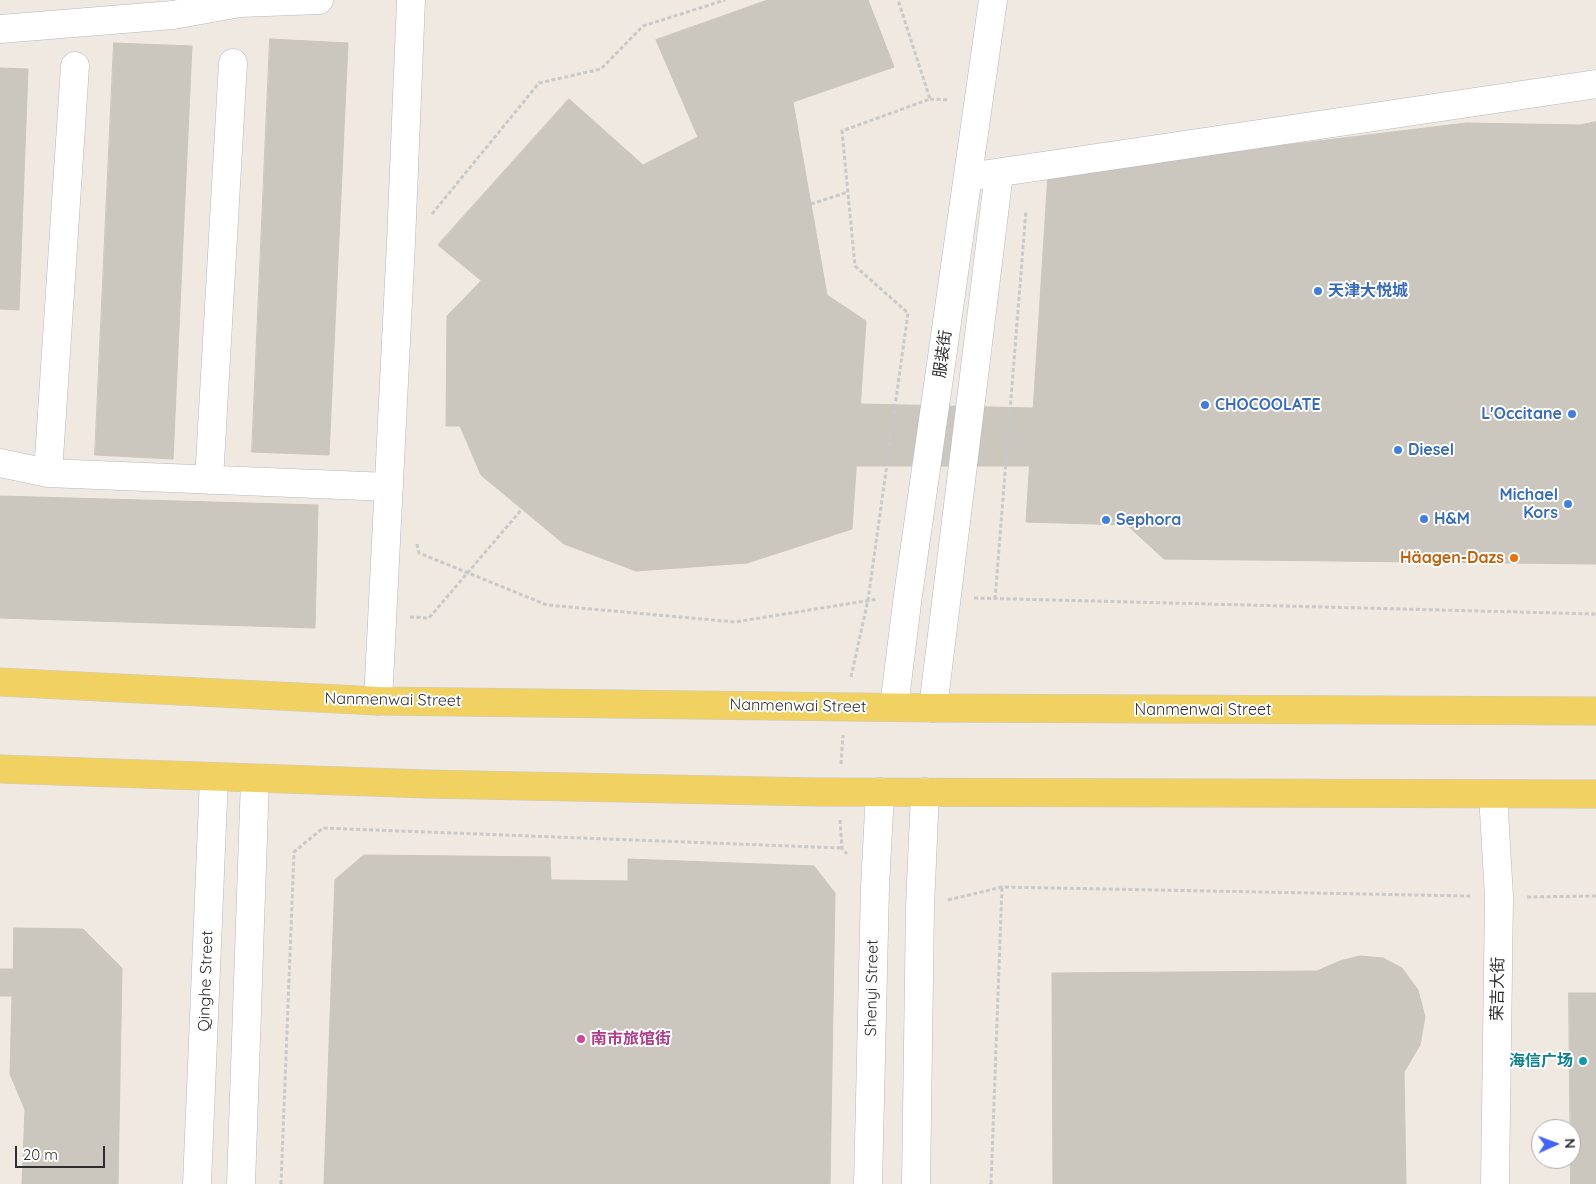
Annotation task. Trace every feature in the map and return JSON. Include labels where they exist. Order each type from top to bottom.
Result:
[{"type":"main road","name":"Nanmenwai Street","points":[[0,682],[378,701],[933,708],[1596,711]]},
{"type":"main road","points":[[0,769],[214,778],[436,784],[880,792],[1596,794]]},
{"type":"street","points":[[0,29],[173,15],[240,2],[319,0]]},
{"type":"street","points":[[378,701],[411,0]]},
{"type":"street","name":"服装街","points":[[894,707],[908,595],[992,0]]},
{"type":"street","points":[[209,480],[233,63]]},
{"type":"street","points":[[48,473],[75,66]]},
{"type":"street","points":[[968,178],[1596,84]]},
{"type":"street","points":[[933,708],[999,173]]},
{"type":"street","points":[[0,463],[48,473],[389,487]]},
{"type":"street","name":"Qinghe Street","points":[[197,1184],[214,778]]},
{"type":"street","points":[[241,1184],[255,779]]},
{"type":"street","name":"Shenyi Street","points":[[868,1184],[875,887],[880,792]]},
{"type":"street","points":[[916,1184],[920,907],[925,792]]},
{"type":"street","name":"荣吉大街","points":[[1493,794],[1499,897],[1495,1184]]},
{"type":"path","points":[[431,215],[539,83],[601,69],[642,26],[725,0]]},
{"type":"path","points":[[875,887],[842,848],[839,791],[845,707],[868,600],[908,313],[855,266],[842,131],[930,99],[898,0]]},
{"type":"path","points":[[995,598],[1030,168]]},
{"type":"path","points":[[811,204],[848,192]]},
{"type":"path","points":[[382,614],[429,618],[522,509]]},
{"type":"path","points":[[415,537],[419,553],[546,605],[735,622],[908,595]]},
{"type":"path","points":[[946,597],[1596,614]]},
{"type":"path","points":[[281,1184],[294,852],[323,828],[842,848]]},
{"type":"path","points":[[920,907],[1002,887],[1499,897],[1596,896]]},
{"type":"path","points":[[991,1184],[1002,887]]},
{"type":"building","points":[[768,0],[868,0],[894,67],[698,137],[656,40]]},
{"type":"building","points":[[270,39],[348,43],[329,455],[252,452]]},
{"type":"building","points":[[114,43],[192,46],[173,459],[95,455]]},
{"type":"building","points":[[0,68],[28,69],[19,310],[0,309]]},
{"type":"building","points":[[569,99],[643,165],[602,222],[517,310],[438,245]]},
{"type":"building","points":[[793,102],[827,295],[866,321],[852,529],[747,563],[636,571],[564,544],[481,475],[460,426],[446,426],[447,316],[481,281],[517,310],[602,222],[643,165],[698,137]]},
{"type":"building","name":"天津大悦城","points":[[1596,122],[1596,564],[1164,559],[1127,525],[1026,522],[1048,174],[1466,123],[1580,125]]},
{"type":"building","points":[[860,404],[1033,408],[1030,466],[856,466]]},
{"type":"building","points":[[0,496],[318,505],[315,628],[0,618]]},
{"type":"building","name":"南市旅馆街","points":[[364,855],[550,857],[551,880],[628,881],[628,859],[814,866],[835,893],[830,1184],[324,1184],[335,880]]},
{"type":"building","points":[[14,928],[83,929],[122,968],[118,1184],[22,1184],[25,1110],[10,1074],[12,996],[0,996],[0,969],[13,969]]},
{"type":"building","points":[[1360,956],[1383,958],[1402,968],[1418,990],[1425,1017],[1420,1045],[1404,1072],[1406,1184],[1053,1184],[1052,973],[1317,971],[1340,961]]},
{"type":"building","name":"海信广场","points":[[1569,993],[1596,993],[1596,1184],[1571,1184],[1571,1169],[1581,1169],[1581,1119],[1570,1119]]},
{"type":"place","name":"天津大悦城","points":[[1318,291]]},
{"type":"place","name":"CHOCOOLATE","points":[[1205,405]]},
{"type":"place","name":"L'Occitane","points":[[1572,414]]},
{"type":"place","name":"Diesel","points":[[1398,450]]},
{"type":"place","name":"Michael Kors","points":[[1568,504]]},
{"type":"place","name":"H&M","points":[[1424,519]]},
{"type":"place","name":"Sephora","points":[[1106,520]]},
{"type":"place","name":"Häagen-Dazs","points":[[1514,558]]},
{"type":"place","name":"南市旅馆街","points":[[581,1039]]},
{"type":"place","name":"海信广场","points":[[1583,1061]]}]
